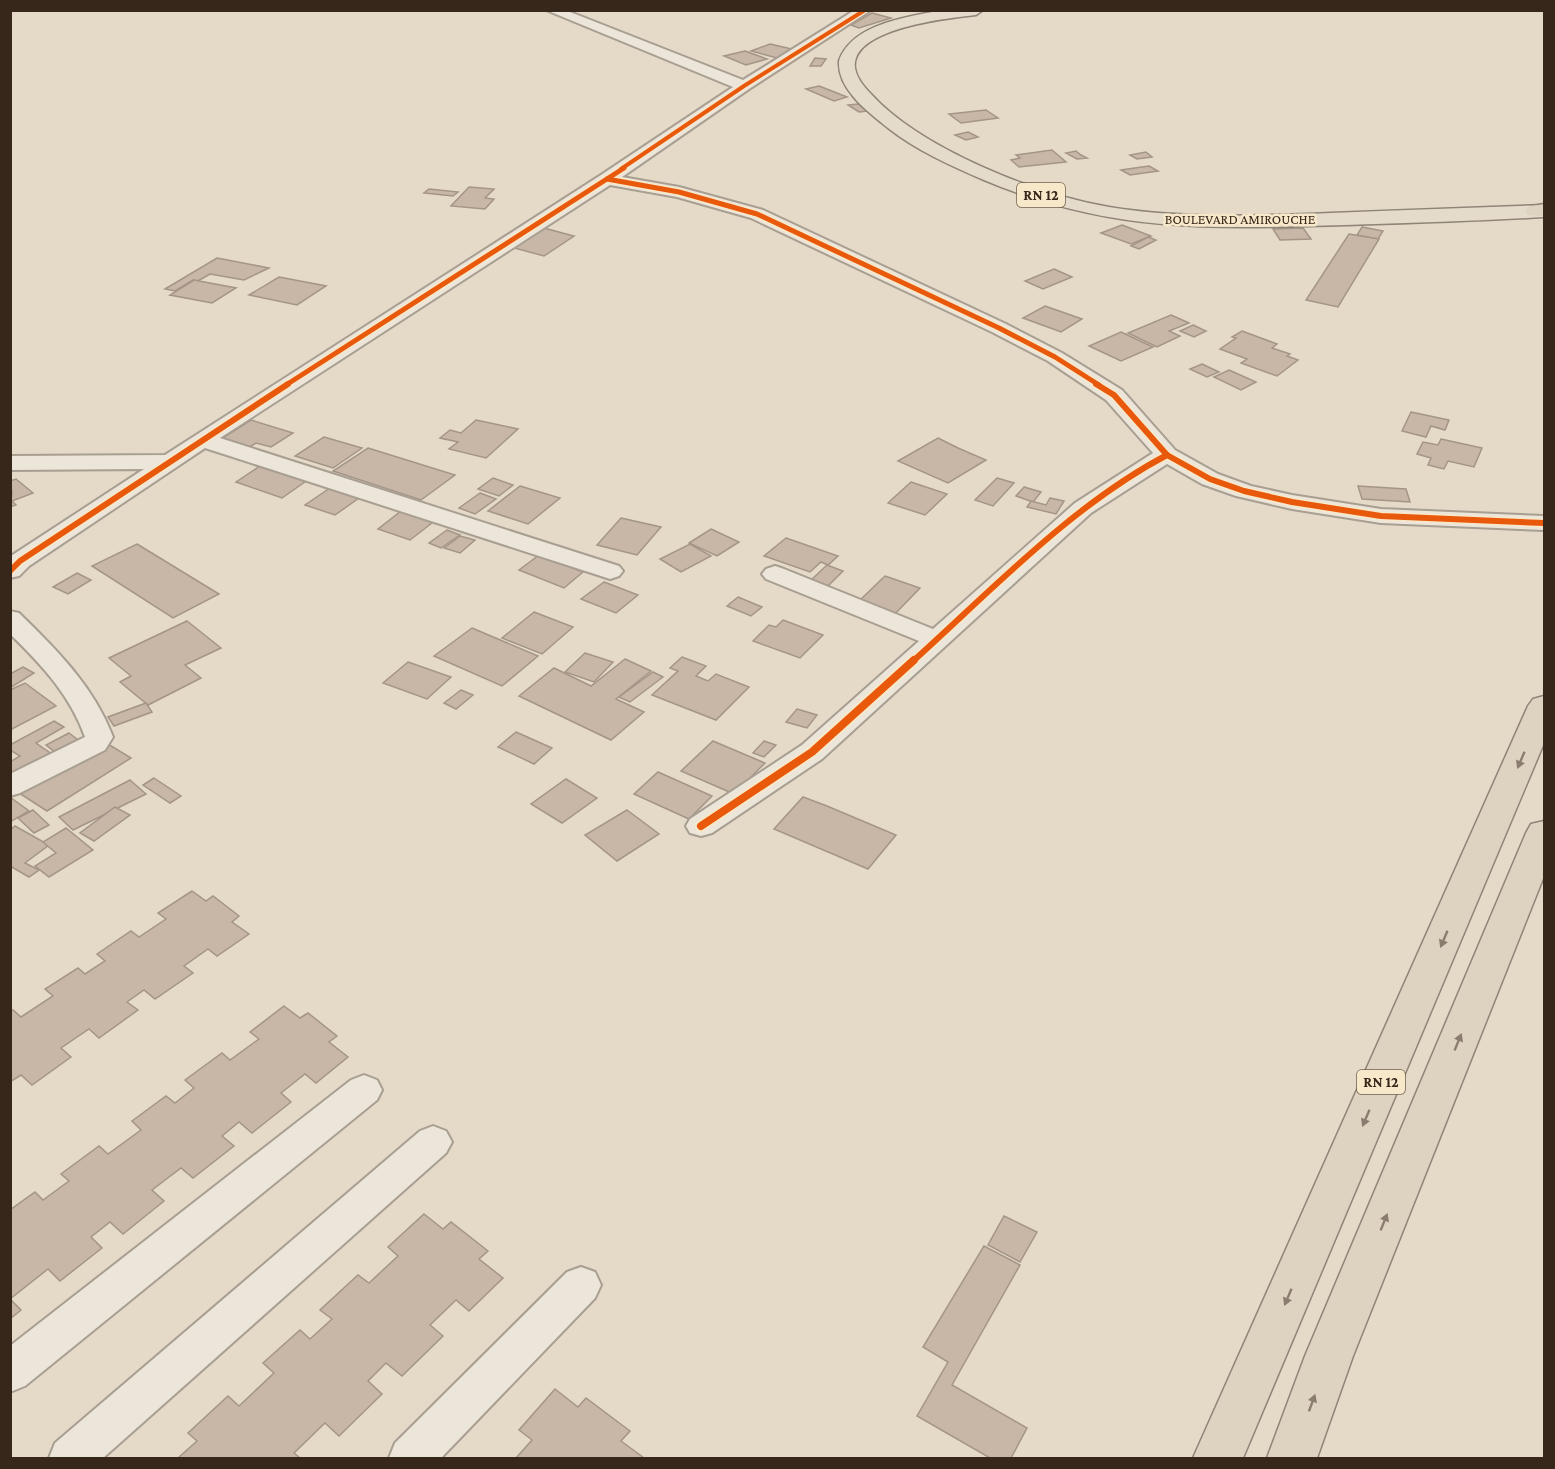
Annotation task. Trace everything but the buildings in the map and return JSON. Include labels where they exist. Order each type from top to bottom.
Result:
[{"type":"highway","name":"RN 12","points":[[1218,1458],[1545,706]]},
{"type":"highway","points":[[1293,1458],[1329,1356],[1545,833]]},
{"type":"highway","points":[[1507,924],[1545,856]]},
{"type":"main road","name":"BOULEVARD AMIROUCHE","points":[[976,10],[909,22],[879,32],[858,44],[848,58],[848,76],[866,101],[911,137],[990,175],[1045,196],[1105,212],[1180,222],[1259,222],[1542,211]]},
{"type":"street","points":[[552,10],[744,86]]},
{"type":"street","points":[[14,563],[606,179],[744,86],[865,10]]},
{"type":"street","points":[[827,35],[865,40]]},
{"type":"street","points":[[606,179],[679,192],[757,213],[999,328],[1055,357],[1114,395],[1167,455],[1210,479],[1244,491],[1292,502],[1381,516],[1545,523]]},
{"type":"street","points":[[202,440],[610,571]]},
{"type":"street","points":[[701,826],[812,752],[1083,508],[1146,466],[1167,455]]},
{"type":"street","points":[[10,463],[169,462]]},
{"type":"street","points":[[775,574],[936,639]]},
{"type":"street","points":[[10,619],[57,665],[82,703],[99,737],[95,743],[10,786]]},
{"type":"street","points":[[10,1372],[364,1090]]},
{"type":"street","points":[[71,1458],[433,1142]]},
{"type":"street","points":[[411,1458],[581,1285]]},
{"type":"cycle path","points":[[10,571],[20,561],[310,369],[607,179],[744,86],[865,10]]},
{"type":"cycle path","points":[[607,179],[679,192],[757,214],[999,328],[1055,357],[1114,395],[1167,455],[1210,479],[1244,491],[1292,502],[1381,516],[1544,523]]},
{"type":"cycle path","points":[[701,826],[812,752],[1083,508],[1146,466],[1167,455]]}]
